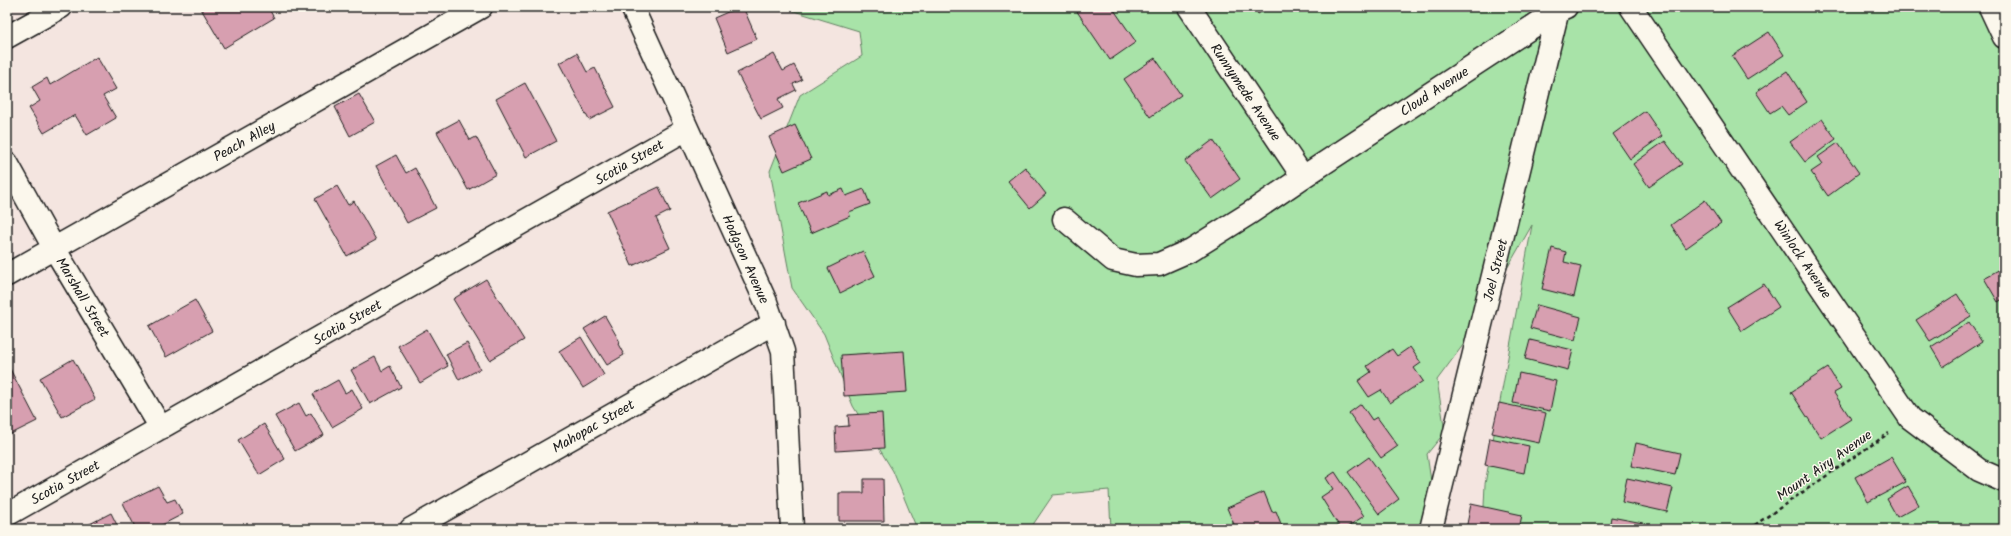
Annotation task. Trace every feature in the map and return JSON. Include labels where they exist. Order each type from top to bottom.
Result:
[{"type":"street","points":[[7,37],[61,7]]},
{"type":"street","name":"Peach Alley","points":[[7,275],[481,7]]},
{"type":"street","name":"Hodgson Avenue","points":[[632,7],[774,323],[783,351],[792,529]]},
{"type":"street","name":"Runnymede Avenue","points":[[1189,7],[1303,177]]},
{"type":"street","name":"Winlock Avenue","points":[[1631,7],[1910,418],[1979,470],[2004,481]]},
{"type":"street","points":[[1990,7],[2004,37]]},
{"type":"street","name":"Cloud Avenue","points":[[1064,219],[1113,260],[1136,265],[1159,264],[1192,250],[1562,9]]},
{"type":"street","name":"Joel Street","points":[[1431,529],[1562,9]]},
{"type":"street","name":"Scotia Street","points":[[7,515],[687,129]]},
{"type":"street","name":"Marshall Street","points":[[7,164],[54,248],[161,428]]},
{"type":"street","name":"Mahopac Street","points":[[411,529],[774,323]]},
{"type":"path","name":"Mount Airy Avenue","points":[[1749,529],[1910,418]]},
{"type":"green space","points":[[2004,7],[2004,529],[1483,529],[1485,484],[1532,225],[1463,345],[1437,380],[1445,432],[1427,454],[1432,488],[1420,529],[1111,529],[1109,490],[1053,495],[1030,529],[917,529],[893,471],[853,406],[824,334],[792,288],[770,171],[800,95],[862,56],[859,31],[784,8]]},
{"type":"building","points":[[200,7],[268,7],[274,18],[224,48]]},
{"type":"building","points":[[739,7],[743,7],[757,39],[728,52],[714,18]]},
{"type":"building","points":[[1074,7],[1112,7],[1136,42],[1110,60]]},
{"type":"building","points":[[1254,7],[1270,7],[1258,14]]},
{"type":"building","points":[[1769,32],[1784,55],[1747,79],[1732,56]]},
{"type":"building","points":[[577,53],[587,72],[595,68],[615,107],[589,120],[559,63]]},
{"type":"building","points":[[774,54],[783,71],[794,65],[802,80],[793,84],[796,90],[778,99],[783,108],[761,119],[737,73]]},
{"type":"building","points":[[97,57],[116,89],[103,96],[116,118],[87,135],[75,115],[44,133],[29,108],[40,101],[32,87],[47,78],[50,85]]},
{"type":"building","points":[[1155,58],[1181,95],[1150,117],[1124,79]]},
{"type":"building","points":[[1787,71],[1807,102],[1788,115],[1781,106],[1770,113],[1756,92]]},
{"type":"building","points":[[525,83],[556,141],[526,157],[496,99]]},
{"type":"building","points":[[359,94],[375,122],[350,136],[335,107]]},
{"type":"building","points":[[1645,111],[1662,136],[1630,159],[1613,134]]},
{"type":"building","points":[[1822,119],[1836,139],[1805,162],[1790,142]]},
{"type":"building","points":[[459,120],[470,140],[476,137],[496,174],[468,190],[437,132]]},
{"type":"building","points":[[795,125],[811,159],[784,171],[769,137]]},
{"type":"building","points":[[1213,140],[1240,179],[1212,199],[1185,161]]},
{"type":"building","points":[[1665,141],[1682,164],[1649,187],[1633,164]]},
{"type":"building","points":[[1838,143],[1859,173],[1828,196],[1811,172],[1823,164],[1818,157]]},
{"type":"building","points":[[396,155],[406,173],[415,168],[436,208],[407,223],[376,166]]},
{"type":"building","points":[[1025,167],[1046,194],[1030,208],[1008,181]]},
{"type":"building","points":[[337,186],[348,205],[354,201],[376,240],[347,256],[315,199]]},
{"type":"building","points":[[659,187],[670,211],[656,218],[670,248],[632,266],[607,211]]},
{"type":"building","points":[[843,189],[846,196],[864,189],[870,204],[849,212],[850,216],[811,233],[798,203],[827,191],[828,195]]},
{"type":"building","points":[[1705,200],[1721,223],[1686,248],[1671,225]]},
{"type":"building","points":[[1552,248],[1566,252],[1564,262],[1581,266],[1574,297],[1542,289]]},
{"type":"building","points":[[863,251],[875,276],[840,293],[828,268]]},
{"type":"building","points":[[2004,267],[2004,298],[1998,302],[1984,278]]},
{"type":"building","points":[[486,279],[524,340],[490,360],[453,299]]},
{"type":"building","points":[[1764,284],[1779,307],[1742,331],[1727,307]]},
{"type":"building","points":[[1957,294],[1971,316],[1930,341],[1916,320]]},
{"type":"building","points":[[195,300],[212,331],[166,357],[149,326]]},
{"type":"building","points":[[1537,305],[1581,317],[1575,340],[1530,328]]},
{"type":"building","points":[[605,316],[620,342],[618,344],[624,355],[607,365],[584,329]]},
{"type":"building","points":[[1969,322],[1982,342],[1943,367],[1931,347]]},
{"type":"building","points":[[427,329],[448,366],[420,383],[398,346]]},
{"type":"building","points":[[581,337],[604,375],[583,388],[559,351]]},
{"type":"building","points":[[1530,340],[1573,350],[1568,370],[1525,359]]},
{"type":"building","points":[[467,343],[480,369],[459,380],[446,354]]},
{"type":"building","points":[[1410,347],[1421,363],[1414,368],[1423,381],[1390,403],[1381,390],[1369,397],[1358,381],[1371,372],[1367,366],[1392,349],[1397,356]]},
{"type":"building","points":[[904,351],[907,392],[844,396],[841,355]]},
{"type":"building","points":[[375,357],[382,371],[390,366],[401,387],[370,404],[351,370]]},
{"type":"building","points":[[73,359],[95,399],[62,417],[40,378]]},
{"type":"building","points":[[1828,368],[1841,389],[1834,393],[1851,419],[1821,438],[1791,392]]},
{"type":"building","points":[[10,369],[37,421],[7,436],[7,370]]},
{"type":"building","points":[[1519,373],[1556,381],[1550,411],[1513,403]]},
{"type":"building","points":[[338,380],[345,393],[352,389],[363,409],[332,427],[313,394]]},
{"type":"building","points":[[299,403],[306,416],[311,413],[324,435],[295,451],[275,416]]},
{"type":"building","points":[[1499,403],[1546,413],[1539,443],[1492,433]]},
{"type":"building","points":[[1361,404],[1372,420],[1377,417],[1398,446],[1381,458],[1349,413]]},
{"type":"building","points":[[882,413],[884,448],[836,451],[835,427],[849,426],[848,415]]},
{"type":"building","points":[[264,424],[285,459],[259,475],[238,440]]},
{"type":"building","points":[[1490,438],[1529,446],[1524,473],[1485,465]]},
{"type":"building","points":[[1636,443],[1680,453],[1675,475],[1631,466]]},
{"type":"building","points":[[1369,457],[1399,499],[1379,514],[1348,472]]},
{"type":"building","points":[[1891,457],[1906,482],[1868,502],[1855,477]]},
{"type":"building","points":[[1335,472],[1364,516],[1344,529],[1341,529],[1321,497],[1333,489],[1326,478]]},
{"type":"building","points":[[1627,478],[1673,488],[1667,512],[1622,502]]},
{"type":"building","points":[[864,479],[883,479],[884,521],[839,521],[839,493],[864,493]]},
{"type":"building","points":[[158,486],[167,502],[175,499],[183,514],[154,529],[136,529],[123,503]]},
{"type":"building","points":[[1908,486],[1919,505],[1897,517],[1887,499]]},
{"type":"building","points":[[1264,492],[1272,512],[1276,511],[1283,529],[1236,529],[1227,508]]},
{"type":"building","points":[[1471,504],[1522,515],[1519,529],[1466,529]]},
{"type":"building","points":[[111,513],[119,529],[80,529]]},
{"type":"building","points":[[1611,517],[1643,523],[1642,529],[1609,529]]}]
